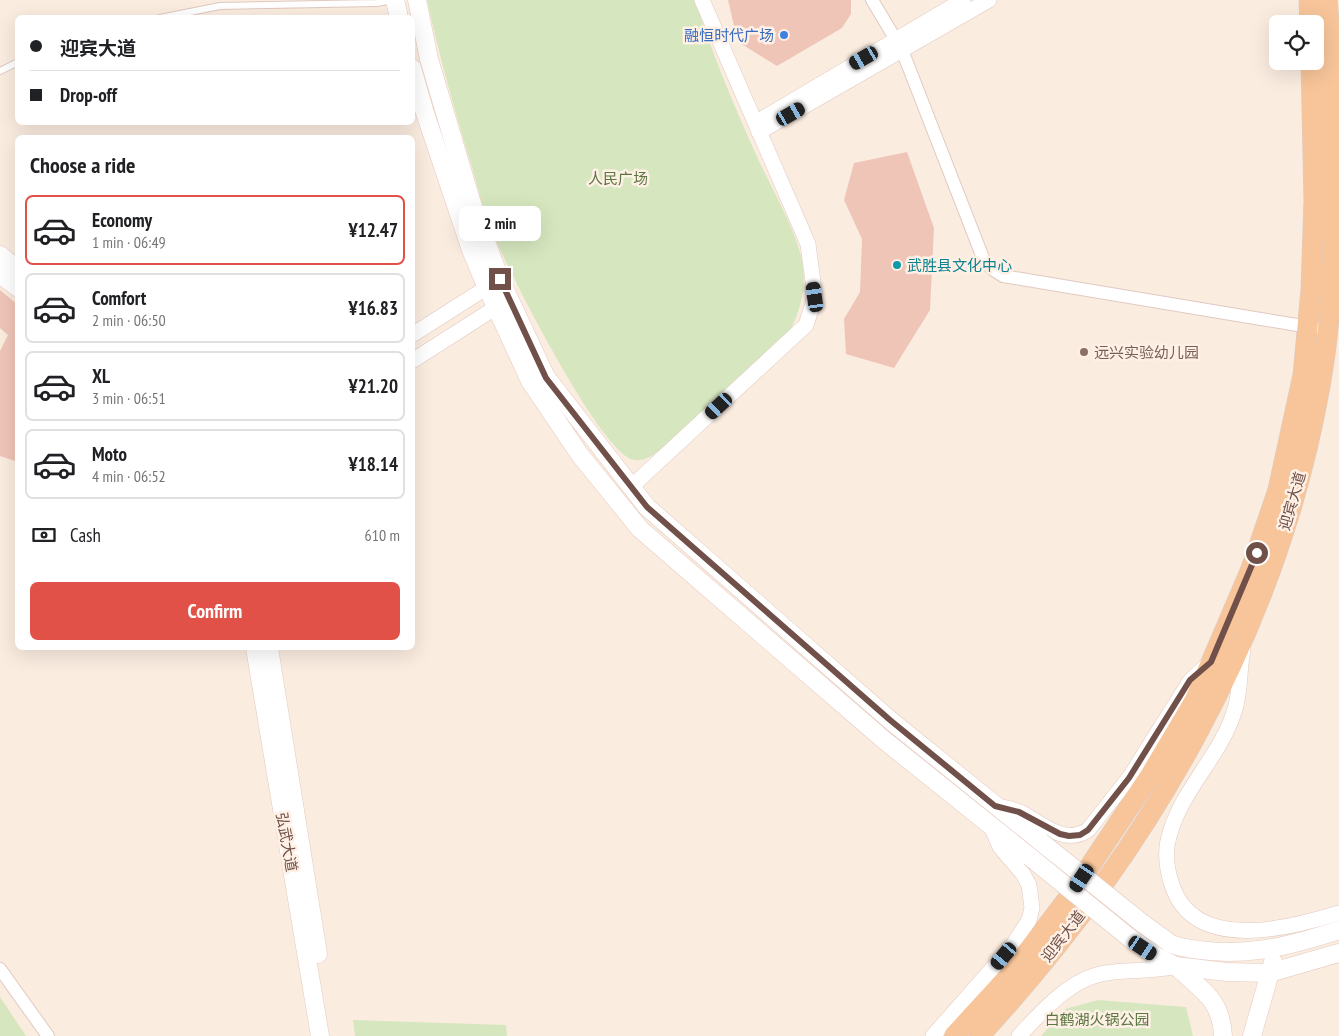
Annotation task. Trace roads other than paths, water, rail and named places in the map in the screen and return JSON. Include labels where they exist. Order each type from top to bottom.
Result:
[{"type":"main road","points":[[395,0],[398,15]]},
{"type":"main road","points":[[417,0],[429,59],[473,207],[493,283]]},
{"type":"main road","points":[[1308,0],[1309,15]]},
{"type":"main road","name":"迎宾大道","points":[[978,1036],[1069,930],[1131,844],[1192,745],[1246,630],[1291,510],[1320,386],[1328,330],[1332,256],[1333,166],[1328,0]]},
{"type":"main road","name":"迎宾大道","points":[[954,1036],[1009,976],[1072,893],[1150,776],[1195,700],[1251,569],[1278,490],[1302,376],[1312,290],[1314,201],[1311,70]]},
{"type":"main road","points":[[415,78],[461,222],[493,283],[546,378],[647,507],[890,720],[1142,923],[1172,944],[1190,949],[1249,952],[1279,948],[1339,930]]},
{"type":"main road","points":[[0,255],[15,268]]},
{"type":"main road","points":[[0,274],[15,286]]},
{"type":"main road","points":[[504,303],[530,381],[580,456],[640,529],[884,740],[1131,939],[1156,956],[1176,966],[1209,995],[1219,1009],[1222,1036]]},
{"type":"main road","name":"弘武大道","points":[[255,650],[320,1036]]},
{"type":"main road","name":"弘武大道","points":[[269,650],[331,1036]]},
{"type":"main road","points":[[1252,1036],[1269,973],[1279,948]]},
{"type":"main road","points":[[1176,966],[1226,972],[1269,973],[1339,953]]},
{"type":"street","points":[[632,487],[806,325],[815,297],[808,244],[702,0]]},
{"type":"street","points":[[872,0],[899,45],[983,258],[992,269],[1004,276],[1328,330]]},
{"type":"street","points":[[899,45],[963,0]]},
{"type":"street","points":[[757,127],[899,45],[989,0]]},
{"type":"street","points":[[415,333],[493,283]]},
{"type":"street","points":[[415,359],[504,303]]},
{"type":"street","points":[[1246,630],[1235,709],[1225,733],[1180,810],[1170,832],[1165,855],[1175,893],[1182,906],[1194,916],[1207,924],[1221,928],[1258,931],[1306,924],[1339,913]]},
{"type":"street","points":[[995,806],[1019,812],[1060,834],[1069,836],[1080,835],[1088,830],[1129,778],[1190,680],[1211,662]]},
{"type":"street","points":[[933,1036],[1013,945],[1029,920],[1032,908],[1029,884],[1000,847],[991,826]]},
{"type":"street","points":[[1019,1036],[1058,998],[1085,979],[1106,973],[1164,969],[1176,966]]},
{"type":"street","points":[[0,969],[48,1036]]},
{"type":"lane","points":[[175,15],[220,6],[395,0]]},
{"type":"lane","points":[[0,71],[15,64]]},
{"type":"place","name":"融恒时代广场","points":[[784,35]]},
{"type":"place","name":"武胜县文化中心","points":[[897,265]]},
{"type":"place","name":"远兴实验幼儿园","points":[[1084,352]]},
{"type":"park label","name":"人民广场","points":[[618,178]]},
{"type":"park label","name":"白鹤湖火锅公园","points":[[1097,1019]]}]
